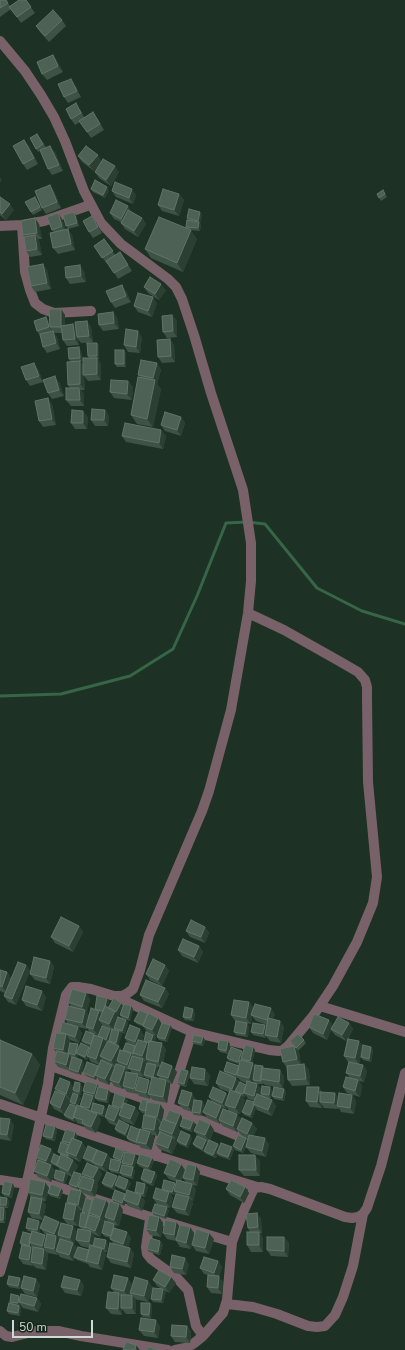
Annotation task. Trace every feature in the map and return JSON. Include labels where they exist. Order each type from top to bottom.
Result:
[{"type":"street","points":[[0,42],[25,71],[54,117],[90,205],[101,223],[121,244],[168,279],[176,287],[182,298],[242,490],[251,543],[251,581],[248,613],[231,710],[209,791],[149,935],[133,989],[122,996],[114,996]]},
{"type":"street","points":[[0,226],[22,225],[44,221],[90,205]]},
{"type":"street","points":[[22,225],[25,272],[35,303],[43,309],[54,313],[91,311]]},
{"type":"street","points":[[0,1272],[27,1181],[59,1020],[66,995],[72,987],[78,987],[114,996],[192,1032],[279,1051],[288,1046],[313,1016],[333,986],[357,942],[373,903],[377,877],[368,782],[367,687],[365,680],[358,672],[284,630],[248,613]]},
{"type":"street","points":[[320,1006],[405,1032]]},
{"type":"street","points":[[155,1156],[168,1107],[192,1032]]},
{"type":"street","points":[[51,1066],[168,1107],[246,1139]]},
{"type":"street","points":[[227,1304],[253,1307],[277,1314],[308,1326],[317,1327],[325,1326],[335,1315],[353,1266],[363,1214],[367,1208],[381,1166],[405,1073]]},
{"type":"street","points":[[0,1104],[155,1156],[257,1187],[270,1189],[345,1217],[352,1218],[363,1214]]},
{"type":"street","points":[[0,1180],[27,1181],[232,1242]]},
{"type":"street","points":[[175,1350],[189,1346],[203,1336],[223,1313],[227,1304],[232,1242],[252,1191],[257,1187]]},
{"type":"street","points":[[150,1217],[146,1242],[146,1254],[177,1278],[188,1290],[196,1326],[203,1336]]},
{"type":"street","points":[[0,1331],[6,1336],[12,1337],[36,1331],[58,1331],[168,1350]]},
{"type":"building","points":[[0,0],[6,0],[8,3],[0,8]]},
{"type":"building","points":[[19,0],[26,0],[31,7],[17,17],[9,7]]},
{"type":"building","points":[[53,10],[62,20],[45,36],[36,26]]},
{"type":"building","points":[[53,55],[58,66],[42,74],[37,62]]},
{"type":"building","points":[[71,79],[77,91],[64,97],[58,84]]},
{"type":"building","points":[[76,103],[81,113],[71,119],[66,109]]},
{"type":"building","points":[[93,112],[100,124],[87,132],[79,121]]},
{"type":"building","points":[[37,134],[43,144],[36,149],[30,138]]},
{"type":"building","points":[[24,140],[34,158],[23,164],[13,146]]},
{"type":"building","points":[[50,146],[59,165],[48,169],[40,150]]},
{"type":"building","points":[[86,146],[98,155],[89,165],[78,156]]},
{"type":"building","points":[[103,159],[115,166],[106,180],[95,172]]},
{"type":"building","points":[[95,180],[107,187],[103,195],[91,189]]},
{"type":"building","points":[[115,182],[132,189],[129,198],[112,191]]},
{"type":"building","points":[[50,185],[57,202],[42,208],[35,191]]},
{"type":"building","points":[[163,189],[179,194],[174,210],[158,205]]},
{"type":"building","points":[[383,190],[385,194],[379,198],[377,194]]},
{"type":"building","points":[[0,197],[10,204],[2,214],[0,212]]},
{"type":"building","points":[[35,197],[40,207],[31,212],[25,202]]},
{"type":"building","points":[[116,200],[128,206],[121,219],[110,213]]},
{"type":"building","points":[[189,209],[200,212],[198,221],[187,218]]},
{"type":"building","points":[[128,210],[142,218],[134,231],[121,223]]},
{"type":"building","points":[[74,212],[77,223],[66,226],[63,215]]},
{"type":"building","points":[[58,213],[62,226],[52,230],[47,217]]},
{"type":"building","points":[[92,216],[98,227],[89,232],[83,221]]},
{"type":"building","points":[[159,217],[191,230],[177,263],[145,249]]},
{"type":"building","points":[[35,218],[37,233],[23,235],[21,221]]},
{"type":"building","points":[[187,220],[199,222],[198,228],[186,227]]},
{"type":"building","points":[[68,229],[71,244],[53,248],[50,233]]},
{"type":"building","points":[[35,235],[37,249],[26,251],[24,237]]},
{"type":"building","points":[[104,239],[113,251],[102,258],[94,246]]},
{"type":"building","points":[[120,252],[128,265],[114,273],[106,261]]},
{"type":"building","points":[[43,264],[47,283],[31,286],[27,267]]},
{"type":"building","points":[[80,265],[81,276],[66,278],[65,267]]},
{"type":"building","points":[[150,277],[161,284],[155,294],[144,287]]},
{"type":"building","points":[[122,285],[126,296],[111,302],[106,291]]},
{"type":"building","points":[[138,293],[153,297],[148,311],[134,306]]},
{"type":"building","points":[[49,309],[61,309],[61,327],[50,327]]},
{"type":"building","points":[[113,312],[114,323],[99,325],[98,314]]},
{"type":"building","points":[[172,315],[173,331],[163,332],[162,316]]},
{"type":"building","points":[[46,317],[49,327],[37,331],[34,321]]},
{"type":"building","points":[[87,321],[89,336],[77,337],[75,322]]},
{"type":"building","points":[[73,324],[75,339],[63,340],[61,326]]},
{"type":"building","points":[[126,329],[138,331],[136,347],[124,345]]},
{"type":"building","points":[[53,331],[56,343],[43,347],[40,334]]},
{"type":"building","points":[[170,339],[171,356],[158,357],[157,340]]},
{"type":"building","points":[[87,343],[97,343],[97,356],[88,356]]},
{"type":"building","points":[[79,347],[80,358],[69,359],[68,348]]},
{"type":"building","points":[[115,350],[124,350],[124,364],[115,364]]},
{"type":"building","points":[[83,358],[97,358],[97,374],[83,375]]},
{"type":"building","points":[[141,360],[157,363],[153,378],[138,375]]},
{"type":"building","points":[[80,361],[80,384],[68,385],[67,362]]},
{"type":"building","points":[[34,363],[39,376],[26,380],[21,367]]},
{"type":"building","points":[[55,376],[59,390],[48,393],[43,380]]},
{"type":"building","points":[[138,377],[155,380],[147,419],[131,415]]},
{"type":"building","points":[[111,380],[128,381],[127,394],[110,392]]},
{"type":"building","points":[[66,388],[79,388],[80,400],[66,400]]},
{"type":"building","points":[[48,398],[52,419],[39,421],[35,401]]},
{"type":"building","points":[[92,409],[105,410],[104,420],[91,420]]},
{"type":"building","points":[[72,410],[83,411],[83,423],[71,423]]},
{"type":"building","points":[[165,412],[181,417],[177,430],[161,425]]},
{"type":"building","points":[[125,423],[161,430],[159,443],[122,436]]},
{"type":"building","points":[[61,917],[79,926],[69,946],[51,937]]},
{"type":"building","points":[[191,920],[205,927],[201,937],[186,931]]},
{"type":"building","points":[[183,939],[199,946],[194,957],[178,950]]},
{"type":"building","points":[[34,957],[50,961],[46,978],[30,974]]},
{"type":"building","points":[[153,959],[165,965],[158,980],[146,974]]},
{"type":"building","points":[[18,962],[26,965],[12,999],[4,996]]},
{"type":"building","points":[[0,970],[7,972],[2,987],[0,986]]},
{"type":"building","points":[[146,980],[165,988],[158,1002],[140,995]]},
{"type":"building","points":[[26,986],[42,991],[37,1005],[22,1000]]},
{"type":"building","points":[[72,989],[86,993],[82,1007],[68,1002]]},
{"type":"building","points":[[97,996],[107,998],[103,1011],[95,1009]]},
{"type":"building","points":[[114,998],[121,1003],[116,1012],[108,1008]]},
{"type":"building","points":[[234,1000],[249,1002],[246,1018],[231,1015]]},
{"type":"building","points":[[124,1004],[131,1006],[128,1018],[120,1015]]},
{"type":"building","points":[[255,1004],[271,1008],[267,1020],[251,1015]]},
{"type":"building","points":[[68,1006],[85,1010],[82,1023],[65,1019]]},
{"type":"building","points":[[105,1006],[115,1011],[109,1024],[99,1020]]},
{"type":"building","points":[[185,1007],[193,1009],[191,1018],[183,1017]]},
{"type":"building","points":[[91,1008],[99,1011],[93,1029],[86,1027]]},
{"type":"building","points":[[140,1010],[148,1014],[143,1025],[134,1021]]},
{"type":"building","points":[[148,1013],[158,1018],[152,1030],[143,1026]]},
{"type":"building","points":[[314,1014],[329,1020],[323,1034],[309,1027]]},
{"type":"building","points":[[118,1017],[126,1020],[122,1031],[114,1028]]},
{"type":"building","points":[[338,1017],[349,1023],[342,1035],[331,1029]]},
{"type":"building","points":[[268,1018],[280,1021],[277,1037],[265,1035]]},
{"type":"building","points":[[236,1021],[247,1023],[245,1034],[234,1032]]},
{"type":"building","points":[[62,1022],[78,1027],[75,1037],[60,1032]]},
{"type":"building","points":[[162,1023],[170,1025],[165,1039],[157,1037]]},
{"type":"building","points":[[253,1023],[265,1025],[263,1034],[251,1032]]},
{"type":"building","points":[[130,1025],[140,1029],[135,1042],[125,1038]]},
{"type":"building","points":[[102,1026],[110,1029],[106,1040],[98,1036]]},
{"type":"building","points":[[112,1029],[119,1031],[116,1043],[109,1041]]},
{"type":"building","points":[[86,1031],[94,1034],[91,1044],[82,1041]]},
{"type":"building","points":[[146,1032],[153,1035],[149,1043],[144,1041]]},
{"type":"building","points":[[56,1033],[66,1034],[63,1050],[53,1048]]},
{"type":"building","points":[[298,1034],[304,1040],[296,1048],[290,1041]]},
{"type":"building","points":[[94,1035],[103,1038],[96,1059],[87,1056]]},
{"type":"building","points":[[194,1035],[203,1037],[201,1043],[192,1041]]},
{"type":"building","points":[[348,1039],[359,1041],[355,1058],[344,1056]]},
{"type":"building","points":[[0,1040],[32,1054],[15,1093],[0,1087]]},
{"type":"building","points":[[138,1040],[147,1042],[142,1056],[133,1053]]},
{"type":"building","points":[[219,1040],[228,1041],[226,1051],[218,1049]]},
{"type":"building","points":[[108,1041],[119,1046],[111,1061],[100,1056]]},
{"type":"building","points":[[149,1041],[162,1043],[158,1062],[146,1059]]},
{"type":"building","points":[[70,1043],[78,1044],[75,1055],[68,1053]]},
{"type":"building","points":[[81,1043],[89,1047],[85,1057],[76,1053]]},
{"type":"building","points":[[126,1043],[135,1046],[133,1054],[123,1050]]},
{"type":"building","points":[[245,1045],[253,1047],[250,1061],[241,1059]]},
{"type":"building","points":[[363,1045],[371,1047],[369,1059],[361,1057]]},
{"type":"building","points":[[294,1046],[297,1059],[283,1062],[280,1049]]},
{"type":"building","points":[[231,1047],[242,1051],[238,1062],[227,1058]]},
{"type":"building","points":[[120,1050],[131,1053],[127,1065],[117,1061]]},
{"type":"building","points":[[57,1051],[69,1054],[66,1065],[54,1061]]},
{"type":"building","points":[[132,1056],[143,1059],[140,1071],[128,1068]]},
{"type":"building","points":[[72,1057],[82,1060],[78,1072],[69,1069]]},
{"type":"building","points":[[101,1060],[112,1065],[105,1079],[95,1075]]},
{"type":"building","points":[[240,1060],[253,1063],[249,1078],[237,1075]]},
{"type":"building","points":[[87,1062],[98,1066],[94,1077],[83,1073]]},
{"type":"building","points":[[162,1062],[172,1066],[168,1078],[157,1075]]},
{"type":"building","points":[[227,1062],[239,1066],[236,1075],[224,1071]]},
{"type":"building","points":[[349,1062],[363,1065],[360,1076],[346,1073]]},
{"type":"building","points":[[147,1063],[156,1065],[153,1077],[144,1075]]},
{"type":"building","points":[[116,1064],[125,1067],[119,1083],[110,1080]]},
{"type":"building","points":[[304,1064],[306,1079],[288,1080],[287,1066]]},
{"type":"building","points":[[255,1065],[263,1066],[261,1081],[253,1080]]},
{"type":"building","points":[[192,1067],[205,1069],[204,1080],[190,1078]]},
{"type":"building","points":[[262,1068],[280,1070],[279,1082],[260,1079]]},
{"type":"building","points":[[181,1069],[188,1071],[184,1084],[177,1082]]},
{"type":"building","points":[[220,1071],[236,1078],[232,1089],[216,1083]]},
{"type":"building","points":[[126,1072],[138,1074],[134,1089],[123,1086]]},
{"type":"building","points":[[139,1077],[149,1080],[146,1093],[135,1090]]},
{"type":"building","points":[[152,1077],[166,1080],[163,1097],[148,1094]]},
{"type":"building","points":[[346,1077],[358,1080],[355,1091],[343,1087]]},
{"type":"building","points":[[60,1078],[70,1082],[66,1094],[55,1089]]},
{"type":"building","points":[[86,1081],[97,1084],[94,1094],[83,1091]]},
{"type":"building","points":[[247,1081],[257,1084],[254,1096],[244,1093]]},
{"type":"building","points":[[75,1082],[80,1083],[79,1092],[73,1090]]},
{"type":"building","points":[[240,1082],[246,1085],[243,1094],[235,1091]]},
{"type":"building","points":[[262,1086],[270,1087],[269,1095],[261,1094]]},
{"type":"building","points":[[98,1087],[108,1089],[106,1100],[95,1098]]},
{"type":"building","points":[[213,1087],[226,1093],[222,1103],[209,1097]]},
{"type":"building","points":[[274,1087],[284,1089],[282,1098],[272,1096]]},
{"type":"building","points":[[307,1087],[319,1087],[317,1102],[306,1101]]},
{"type":"building","points":[[182,1090],[192,1093],[188,1106],[178,1103]]},
{"type":"building","points":[[230,1090],[241,1094],[235,1108],[225,1105]]},
{"type":"building","points":[[55,1091],[65,1095],[60,1108],[50,1103]]},
{"type":"building","points":[[320,1092],[335,1093],[334,1103],[320,1102]]},
{"type":"building","points":[[73,1093],[78,1095],[75,1104],[70,1102]]},
{"type":"building","points":[[84,1093],[93,1096],[89,1108],[80,1106]]},
{"type":"building","points":[[115,1093],[125,1097],[121,1108],[112,1105]]},
{"type":"building","points":[[339,1093],[352,1095],[350,1108],[337,1106]]},
{"type":"building","points":[[257,1094],[272,1100],[268,1110],[253,1104]]},
{"type":"building","points":[[142,1099],[149,1101],[147,1102],[146,1111],[139,1109]]},
{"type":"building","points":[[194,1100],[202,1101],[200,1113],[192,1112]]},
{"type":"building","points":[[208,1100],[221,1106],[216,1118],[203,1112]]},
{"type":"building","points":[[247,1100],[254,1102],[250,1115],[242,1112]]},
{"type":"building","points":[[147,1102],[160,1104],[157,1117],[145,1115]]},
{"type":"building","points":[[93,1103],[104,1106],[102,1114],[91,1111]]},
{"type":"building","points":[[124,1103],[135,1107],[130,1119],[119,1115]]},
{"type":"building","points":[[70,1104],[77,1107],[73,1119],[64,1115]]},
{"type":"building","points":[[77,1105],[97,1114],[91,1127],[82,1123],[83,1120],[73,1117]]},
{"type":"building","points":[[109,1105],[119,1109],[114,1121],[105,1117]]},
{"type":"building","points":[[223,1109],[237,1114],[233,1126],[219,1120]]},
{"type":"building","points":[[169,1110],[180,1114],[176,1124],[165,1120]]},
{"type":"building","points":[[144,1115],[156,1118],[154,1130],[142,1128]]},
{"type":"building","points":[[0,1118],[10,1119],[7,1135],[0,1134]]},
{"type":"building","points":[[183,1118],[193,1121],[190,1129],[180,1126]]},
{"type":"building","points":[[242,1118],[252,1123],[247,1134],[237,1129]]},
{"type":"building","points":[[163,1119],[176,1124],[172,1134],[159,1129]]},
{"type":"building","points":[[199,1119],[210,1124],[205,1135],[194,1131]]},
{"type":"building","points":[[119,1120],[129,1125],[125,1134],[115,1129]]},
{"type":"building","points":[[46,1125],[55,1126],[52,1138],[43,1136]]},
{"type":"building","points":[[131,1126],[140,1130],[136,1142],[127,1138]]},
{"type":"building","points":[[66,1129],[75,1132],[70,1143],[62,1141]]},
{"type":"building","points":[[140,1129],[150,1132],[146,1144],[136,1142]]},
{"type":"building","points":[[181,1131],[190,1135],[186,1145],[177,1141]]},
{"type":"building","points":[[160,1132],[172,1137],[168,1148],[155,1143]]},
{"type":"building","points":[[238,1135],[246,1138],[241,1150],[233,1146]]},
{"type":"building","points":[[249,1135],[265,1138],[262,1151],[246,1147]]},
{"type":"building","points":[[197,1136],[206,1140],[202,1149],[193,1144]]},
{"type":"building","points":[[72,1138],[82,1142],[76,1156],[66,1152]]},
{"type":"building","points":[[209,1140],[218,1144],[213,1155],[204,1151]]},
{"type":"building","points":[[61,1142],[69,1145],[66,1152],[68,1156],[58,1152]]},
{"type":"building","points":[[221,1143],[232,1147],[228,1157],[217,1153]]},
{"type":"building","points":[[41,1145],[51,1149],[46,1161],[36,1157]]},
{"type":"building","points":[[88,1146],[97,1150],[92,1161],[83,1158]]},
{"type":"building","points":[[116,1148],[124,1151],[121,1160],[113,1157]]},
{"type":"building","points":[[97,1150],[107,1154],[102,1166],[92,1162]]},
{"type":"building","points":[[125,1152],[135,1154],[132,1165],[122,1163]]},
{"type":"building","points":[[54,1154],[60,1157],[57,1165],[51,1162]]},
{"type":"building","points":[[61,1154],[73,1160],[68,1171],[56,1165]]},
{"type":"building","points":[[140,1154],[152,1158],[148,1167],[137,1163]]},
{"type":"building","points":[[239,1155],[255,1155],[256,1170],[239,1170]]},
{"type":"building","points":[[111,1159],[121,1161],[118,1171],[109,1169]]},
{"type":"building","points":[[170,1159],[181,1164],[175,1177],[164,1173]]},
{"type":"building","points":[[38,1160],[51,1165],[47,1176],[34,1171]]},
{"type":"building","points":[[87,1163],[98,1168],[93,1178],[82,1174]]},
{"type":"building","points":[[187,1164],[196,1166],[193,1180],[183,1178]]},
{"type":"building","points":[[122,1165],[133,1167],[131,1176],[120,1173]]},
{"type":"building","points":[[144,1169],[155,1172],[151,1183],[141,1179]]},
{"type":"building","points":[[56,1170],[65,1173],[63,1181],[54,1178]]},
{"type":"building","points":[[74,1172],[81,1174],[77,1187],[69,1184]]},
{"type":"building","points":[[107,1172],[117,1176],[112,1187],[102,1183]]},
{"type":"building","points":[[82,1176],[94,1180],[91,1191],[78,1187]]},
{"type":"building","points":[[119,1176],[128,1180],[125,1189],[115,1185]]},
{"type":"building","points":[[30,1179],[45,1182],[42,1195],[28,1192]]},
{"type":"building","points":[[164,1180],[175,1183],[172,1192],[162,1189]]},
{"type":"building","points":[[177,1180],[192,1184],[189,1195],[174,1191]]},
{"type":"building","points":[[231,1180],[245,1187],[240,1197],[226,1189]]},
{"type":"building","points":[[4,1181],[12,1183],[9,1195],[2,1193]]},
{"type":"building","points":[[137,1182],[145,1184],[143,1194],[135,1192]]},
{"type":"building","points":[[51,1184],[61,1188],[58,1196],[48,1193]]},
{"type":"building","points":[[156,1188],[169,1192],[166,1202],[153,1198]]},
{"type":"building","points":[[70,1189],[81,1191],[78,1205],[67,1202]]},
{"type":"building","points":[[115,1190],[125,1194],[122,1203],[112,1199]]},
{"type":"building","points":[[127,1190],[141,1195],[138,1205],[124,1200]]},
{"type":"building","points":[[176,1194],[189,1197],[185,1210],[172,1207]]},
{"type":"building","points":[[0,1197],[7,1198],[6,1205],[0,1205]]},
{"type":"building","points":[[31,1197],[42,1199],[39,1214],[28,1212]]},
{"type":"building","points":[[94,1197],[106,1200],[100,1217],[89,1213]]},
{"type":"building","points":[[86,1198],[92,1200],[86,1228],[79,1226],[81,1213],[85,1213],[82,1212]]},
{"type":"building","points":[[110,1201],[119,1204],[114,1220],[105,1217]]},
{"type":"building","points":[[66,1203],[76,1205],[73,1220],[63,1218]]},
{"type":"building","points":[[155,1204],[167,1207],[164,1216],[152,1212]]},
{"type":"building","points":[[0,1207],[4,1208],[3,1220],[0,1220]]},
{"type":"building","points":[[257,1213],[258,1227],[248,1228],[246,1214]]},
{"type":"building","points":[[89,1215],[100,1218],[95,1231],[85,1227]]},
{"type":"building","points":[[149,1215],[159,1217],[156,1231],[146,1229]]},
{"type":"building","points":[[45,1216],[59,1222],[54,1234],[40,1228]]},
{"type":"building","points":[[28,1218],[39,1221],[37,1230],[26,1228]]},
{"type":"building","points":[[165,1220],[176,1222],[174,1235],[163,1233]]},
{"type":"building","points":[[105,1221],[114,1224],[111,1236],[102,1233]]},
{"type":"building","points":[[61,1223],[73,1226],[70,1238],[58,1235]]},
{"type":"building","points":[[180,1225],[190,1227],[186,1243],[176,1240]]},
{"type":"building","points":[[114,1228],[127,1232],[123,1244],[110,1239]]},
{"type":"building","points":[[78,1229],[91,1231],[89,1242],[76,1240]]},
{"type":"building","points":[[196,1229],[209,1233],[205,1248],[192,1245]]},
{"type":"building","points":[[32,1231],[45,1235],[42,1246],[29,1242]]},
{"type":"building","points":[[23,1232],[31,1234],[29,1246],[20,1243]]},
{"type":"building","points":[[247,1232],[259,1232],[259,1245],[247,1245]]},
{"type":"building","points":[[47,1234],[56,1236],[54,1249],[44,1247]]},
{"type":"building","points":[[267,1237],[284,1237],[284,1251],[267,1250]]},
{"type":"building","points":[[95,1238],[106,1240],[104,1249],[93,1246]]},
{"type":"building","points":[[150,1238],[160,1241],[158,1252],[147,1249]]},
{"type":"building","points":[[60,1239],[73,1243],[69,1255],[56,1251]]},
{"type":"building","points":[[110,1243],[130,1248],[127,1262],[107,1257]]},
{"type":"building","points":[[22,1245],[31,1247],[29,1260],[19,1258]]},
{"type":"building","points":[[90,1245],[102,1248],[98,1264],[86,1261]]},
{"type":"building","points":[[33,1247],[44,1249],[42,1264],[31,1262]]},
{"type":"building","points":[[78,1247],[89,1250],[86,1261],[74,1257]]},
{"type":"building","points":[[172,1255],[185,1258],[182,1269],[170,1267]]},
{"type":"building","points":[[204,1257],[218,1261],[214,1273],[200,1268]]},
{"type":"building","points":[[159,1270],[171,1277],[165,1287],[153,1280]]},
{"type":"building","points":[[114,1275],[128,1278],[124,1291],[111,1288]]},
{"type":"building","points":[[208,1275],[219,1276],[218,1288],[207,1287]]},
{"type":"building","points":[[9,1276],[20,1278],[18,1286],[7,1284]]},
{"type":"building","points":[[24,1276],[36,1279],[33,1291],[21,1288]]},
{"type":"building","points":[[64,1276],[80,1280],[77,1290],[61,1287]]},
{"type":"building","points":[[135,1277],[148,1281],[144,1296],[130,1293]]},
{"type":"building","points":[[153,1288],[163,1289],[161,1300],[151,1299]]},
{"type":"building","points":[[108,1292],[119,1293],[118,1309],[106,1308]]},
{"type":"building","points":[[11,1294],[19,1296],[18,1303],[10,1302]]},
{"type":"building","points":[[21,1294],[37,1298],[34,1306],[19,1302]]},
{"type":"building","points":[[121,1295],[132,1295],[132,1308],[121,1308]]},
{"type":"building","points":[[9,1303],[19,1306],[18,1313],[7,1311]]},
{"type":"building","points":[[141,1303],[150,1303],[149,1315],[141,1314]]},
{"type":"building","points":[[141,1318],[156,1320],[154,1332],[139,1330]]},
{"type":"building","points":[[172,1325],[187,1326],[186,1337],[171,1336]]},
{"type":"building","points":[[126,1342],[136,1345],[135,1350],[123,1350]]},
{"type":"building","points":[[148,1347],[160,1350],[147,1350]]},
{"type":"waterway","points":[[0,696],[61,694],[130,676],[173,649],[197,596],[226,523],[248,522],[265,524],[317,588],[362,611],[405,624]]}]
